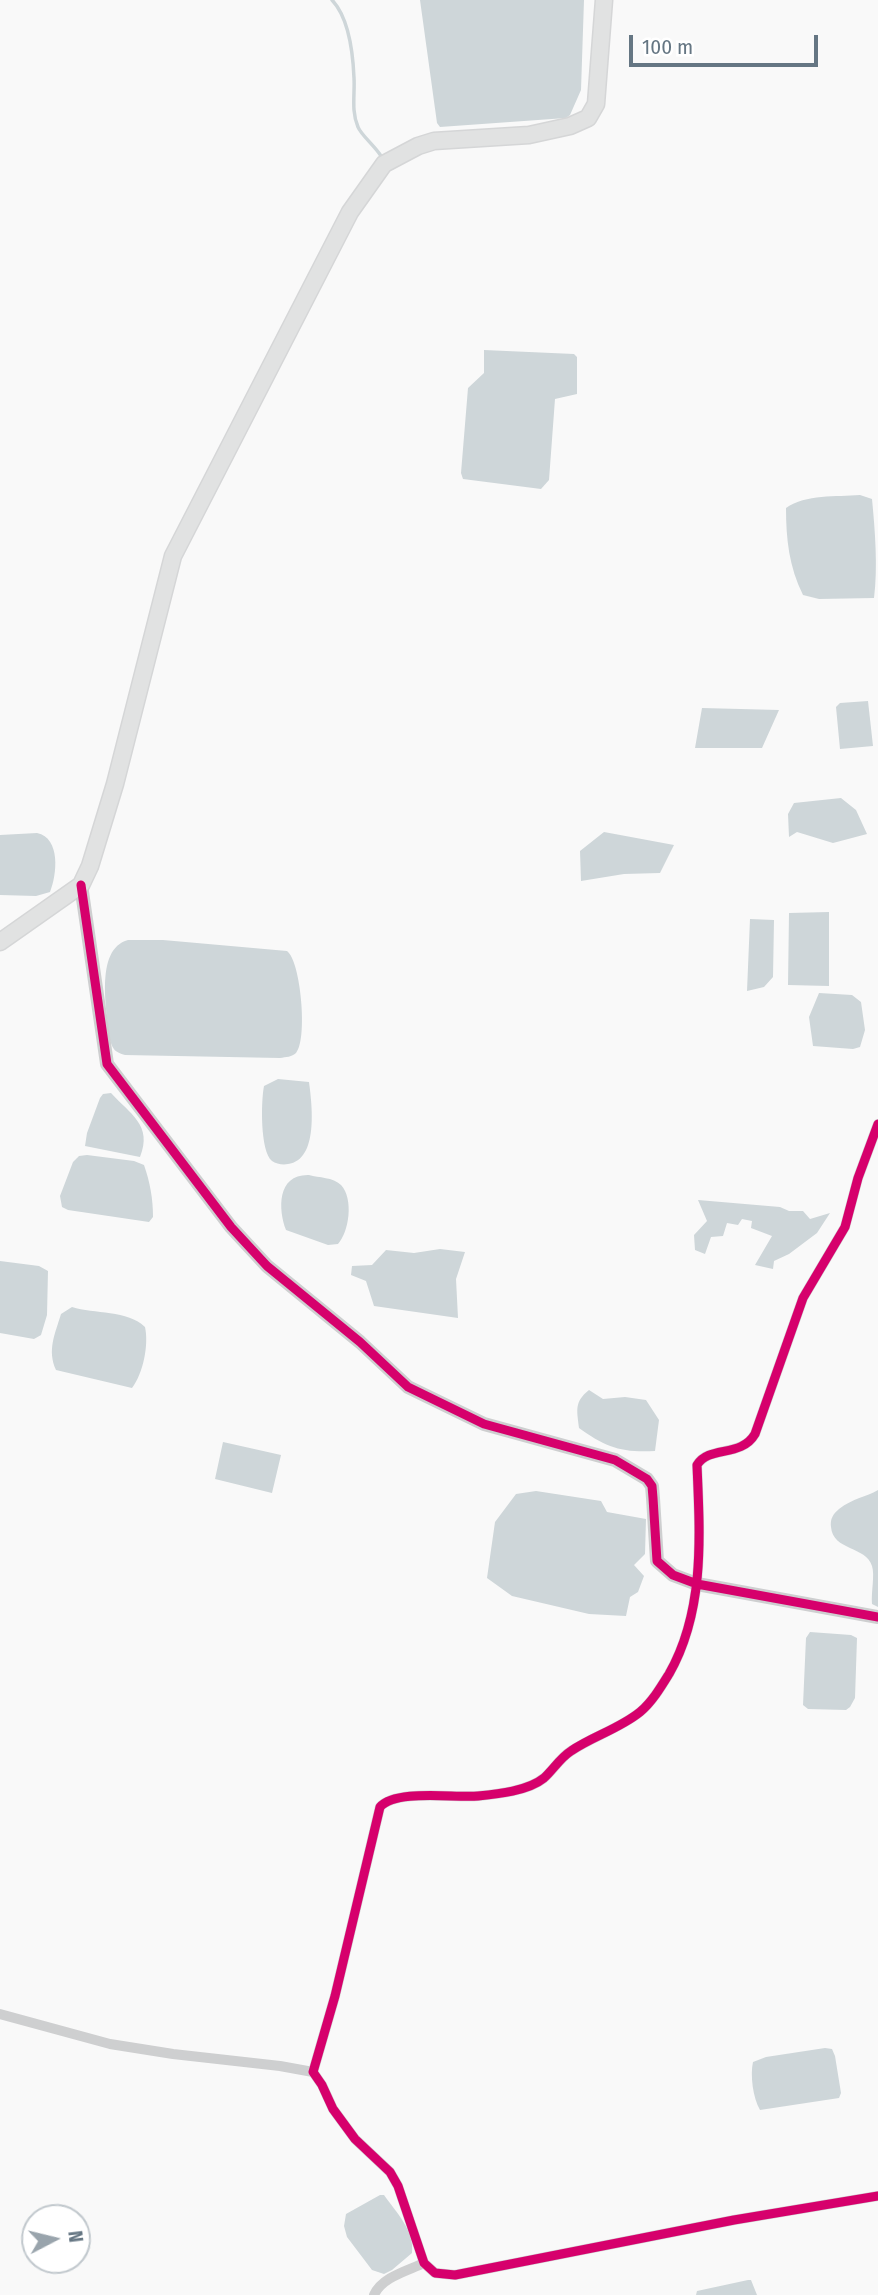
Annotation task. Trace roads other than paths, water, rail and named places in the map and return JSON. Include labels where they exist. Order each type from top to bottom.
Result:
[{"type":"main road","points":[[0,942],[81,884],[90,866],[115,784],[173,556],[350,212],[384,164],[418,146],[434,141],[529,135],[570,126],[588,118],[596,104],[604,0]]},
{"type":"street","points":[[81,884],[107,1064],[216,1208],[267,1266],[360,1342],[408,1387],[484,1424],[615,1460],[648,1479],[652,1486],[657,1561],[673,1575],[697,1584],[878,1617]]},
{"type":"street","points":[[313,2072],[335,1996],[380,1807],[397,1797],[478,1796],[523,1788],[542,1779],[569,1752],[642,1711],[662,1687],[679,1657],[688,1632],[697,1584],[697,1465],[706,1455],[738,1449],[751,1441],[755,1434],[803,1298],[845,1227],[858,1178],[878,1124]]},
{"type":"street","points":[[0,2014],[110,2043],[173,2054],[303,2068],[313,2072],[333,2109],[355,2139],[390,2172],[398,2186],[424,2263],[435,2273],[455,2275],[734,2220],[878,2196]]},
{"type":"street","points":[[374,2295],[378,2286],[424,2263]]},
{"type":"waterway","points":[[332,0],[342,16],[349,37],[356,121],[362,134],[381,156]]}]
